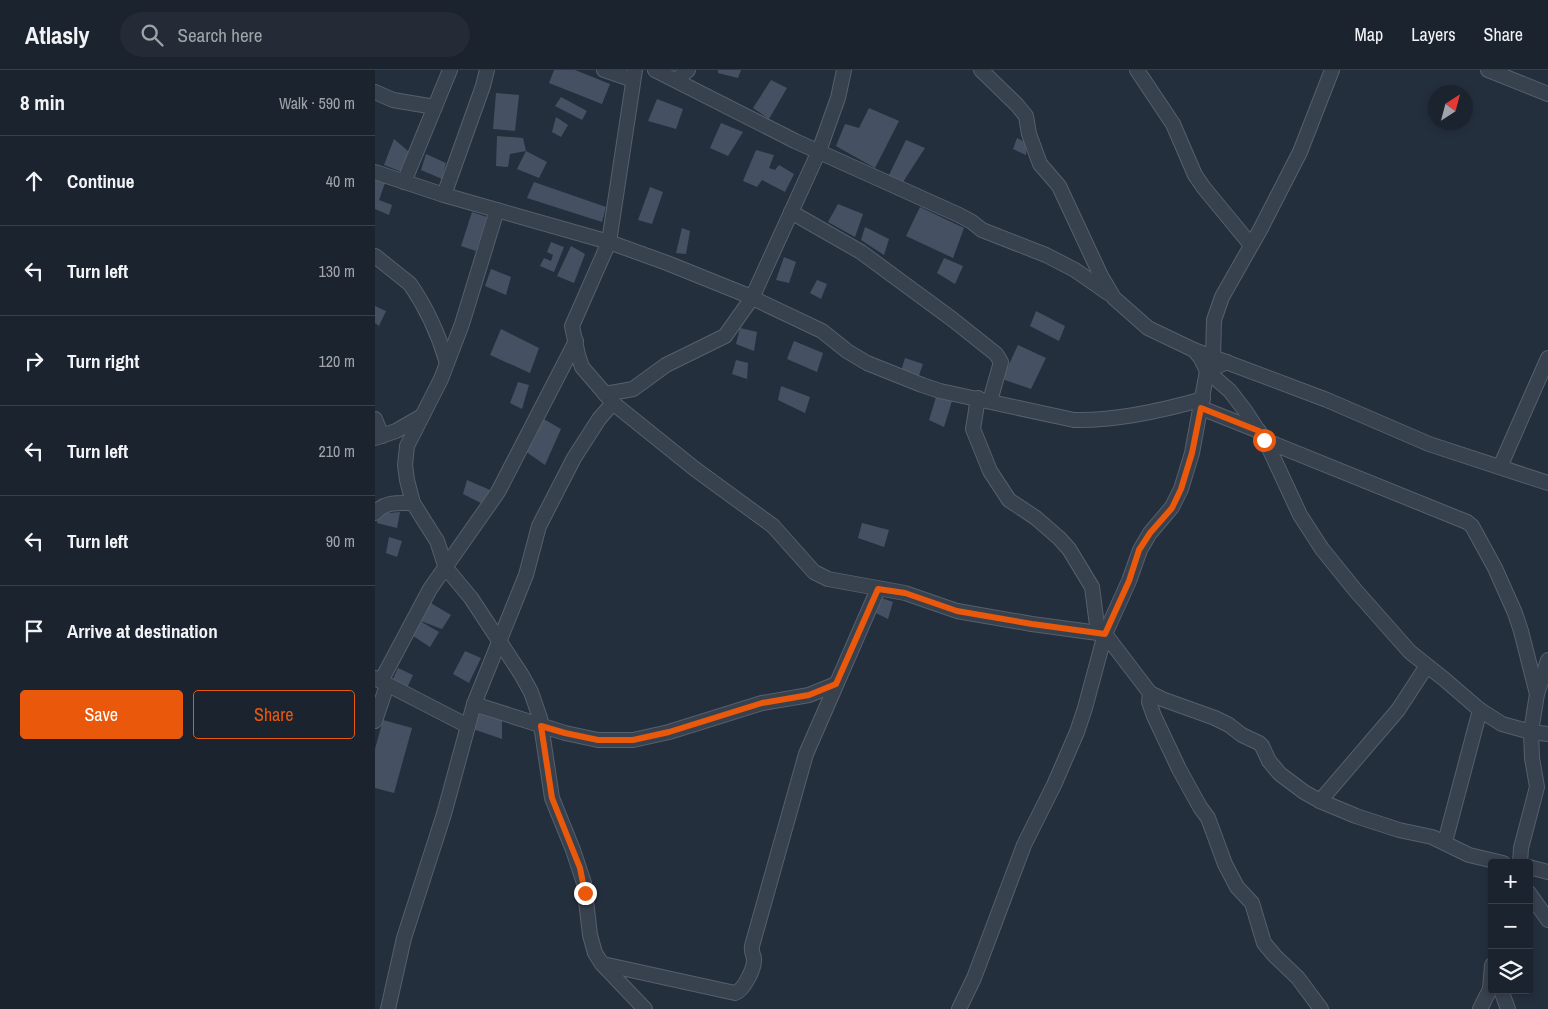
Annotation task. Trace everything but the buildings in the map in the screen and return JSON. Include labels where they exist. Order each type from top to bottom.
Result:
[{"type":"street","points":[[404,182],[450,70]]},
{"type":"street","points":[[444,195],[487,70]]},
{"type":"street","points":[[604,70],[634,75],[609,242],[572,326],[578,355],[583,367],[609,399],[695,469],[773,526],[814,572],[828,579],[905,593],[957,611],[1101,634]]},
{"type":"street","points":[[655,70],[819,151],[959,215],[983,230],[1046,255],[1086,276],[1148,328],[1195,350],[1327,400],[1429,444],[1548,483]]},
{"type":"street","points":[[676,80],[688,70]]},
{"type":"street","points":[[388,1009],[404,938],[444,814],[474,704],[526,575],[535,538],[543,516],[574,458],[599,420],[609,399],[633,389],[666,365],[725,336],[752,298],[819,151],[838,98],[844,70]]},
{"type":"street","points":[[981,70],[1017,105],[1025,116],[1029,134],[1040,164],[1059,186],[1101,276],[1114,298]]},
{"type":"street","points":[[1137,70],[1173,124],[1195,175],[1251,245]]},
{"type":"street","points":[[1213,356],[1213,333],[1217,308],[1300,152],[1332,70]]},
{"type":"street","points":[[1488,70],[1548,94]]},
{"type":"street","points":[[375,92],[393,100],[435,107]]},
{"type":"street","points":[[375,172],[444,195],[609,242],[667,263],[752,298],[822,331],[847,351],[867,363],[922,385],[941,391],[1074,420],[1092,420],[1202,404],[1261,436],[1467,522],[1473,526],[1495,568],[1515,613],[1537,694]]},
{"type":"street","points":[[497,210],[462,324],[447,363],[411,437],[405,455],[407,480],[413,503],[437,541],[446,568],[471,598],[500,640],[536,703],[552,798],[580,868],[584,883],[590,935],[595,953],[602,964],[645,1009]]},
{"type":"street","points":[[791,212],[861,252],[996,354],[1001,362],[973,429],[990,470],[1009,500],[1036,518],[1059,538],[1069,550],[1091,587],[1101,634],[1150,693],[1229,724],[1242,736],[1259,743],[1280,774],[1304,792],[1321,801],[1356,816],[1415,834],[1432,836],[1469,855],[1488,859]]},
{"type":"street","points":[[375,256],[414,289],[431,323],[447,363]]},
{"type":"street","points":[[375,721],[381,682],[424,600],[498,492],[576,341]]},
{"type":"street","points":[[1195,350],[1207,371],[1230,391],[1261,436],[1300,516],[1322,549],[1409,652],[1480,710],[1503,724],[1531,732],[1548,734]]},
{"type":"street","points":[[1207,371],[1227,362]]},
{"type":"street","points":[[1500,467],[1547,363]]},
{"type":"street","points":[[959,1009],[974,978],[1024,845],[1054,785],[1077,732],[1085,708],[1101,634],[1129,581],[1139,550],[1150,533],[1172,508],[1181,489],[1192,453],[1207,371]]},
{"type":"street","points":[[375,419],[377,437],[396,431],[422,416]]},
{"type":"street","points":[[375,513],[383,506],[413,503]]},
{"type":"street","points":[[602,964],[735,993],[741,992],[754,963],[752,946],[806,754],[878,589]]},
{"type":"street","points":[[1520,859],[1521,848],[1537,786],[1532,758],[1531,732],[1537,694],[1548,660]]},
{"type":"street","points":[[1321,801],[1391,718],[1426,667]]},
{"type":"street","points":[[381,682],[468,726]]},
{"type":"street","points":[[474,704],[565,733],[598,740],[633,740],[669,732],[762,703],[809,695],[836,684]]},
{"type":"street","points":[[1150,693],[1149,702],[1154,716],[1179,769],[1200,807],[1209,818],[1225,864],[1237,888],[1252,903],[1264,943],[1298,978],[1321,1009]]},
{"type":"street","points":[[1445,842],[1480,710]]},
{"type":"street","points":[[1533,868],[1548,872]]},
{"type":"street","points":[[1533,899],[1548,920]]},
{"type":"street","points":[[1480,1009],[1488,993]]},
{"type":"street","points":[[1502,994],[1508,1009]]},
{"type":"route","points":[[585,893],[580,868],[552,798],[541,726],[598,740],[633,740],[669,732],[743,707],[819,692],[836,684],[878,589],[905,593],[937,606],[957,611],[1062,629],[1105,634],[1129,581],[1139,550],[1155,526],[1172,508],[1181,489],[1192,453],[1201,408],[1259,431],[1264,440]]}]
